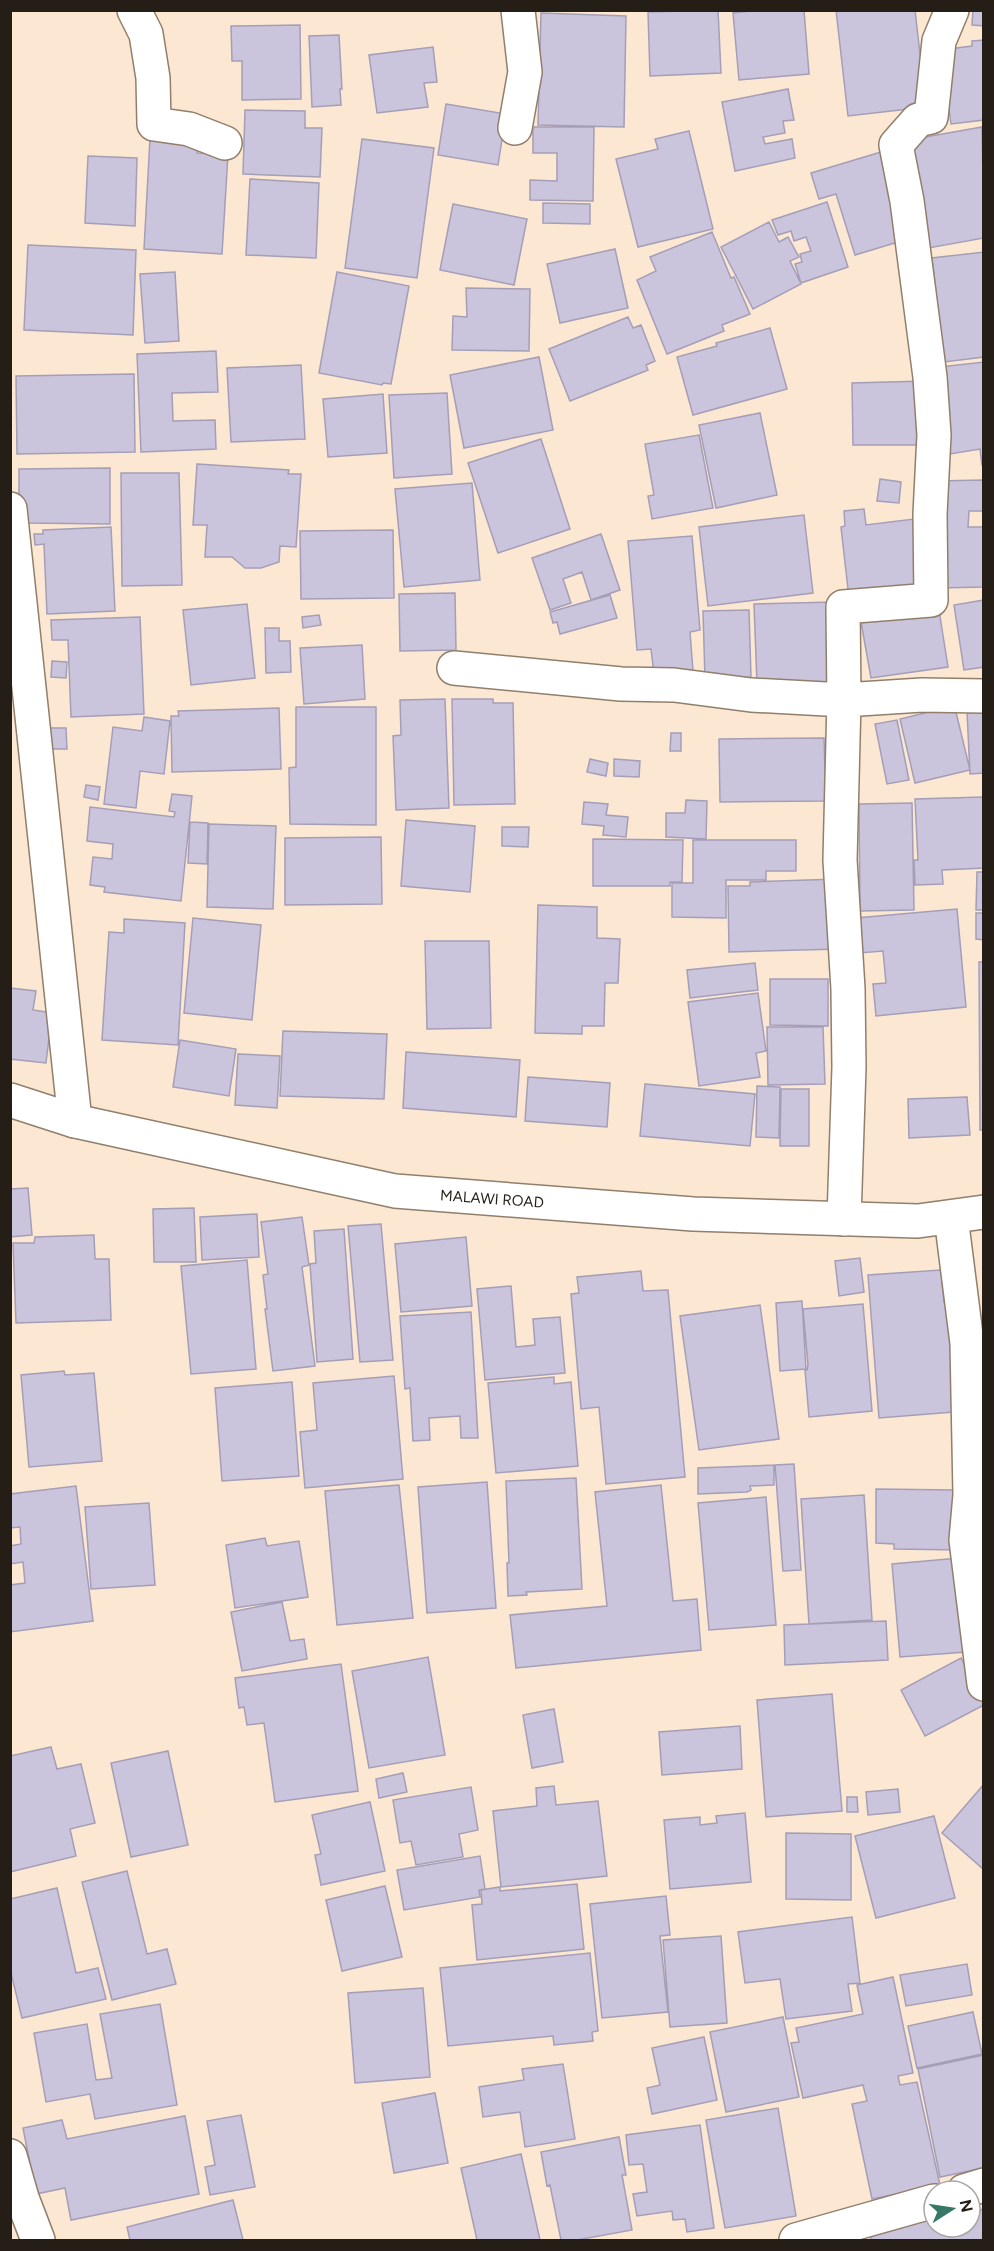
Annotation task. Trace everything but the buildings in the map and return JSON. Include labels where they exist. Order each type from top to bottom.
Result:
[{"type":"street","points":[[134,10],[146,34],[153,78],[154,124],[189,129],[225,143]]},
{"type":"street","points":[[515,128],[525,72],[518,10]]},
{"type":"street","points":[[844,1219],[849,1067],[848,988],[840,860],[844,699],[843,607],[931,600],[930,514],[934,435],[930,377],[907,201],[896,145],[918,120],[931,117],[939,41],[952,10]]},
{"type":"street","points":[[10,509],[75,1121]]},
{"type":"street","points":[[454,668],[621,684],[674,685],[751,695],[844,699],[921,695],[984,696]]},
{"type":"street","name":"MALAWI ROAD","points":[[10,1100],[75,1121],[395,1191],[693,1214],[918,1221],[984,1212]]},
{"type":"street","points":[[951,1217],[967,1343],[977,1495],[966,1540],[984,1684]]},
{"type":"street","points":[[10,2157],[38,2241]]},
{"type":"street","points":[[796,2241],[922,2204]]}]
